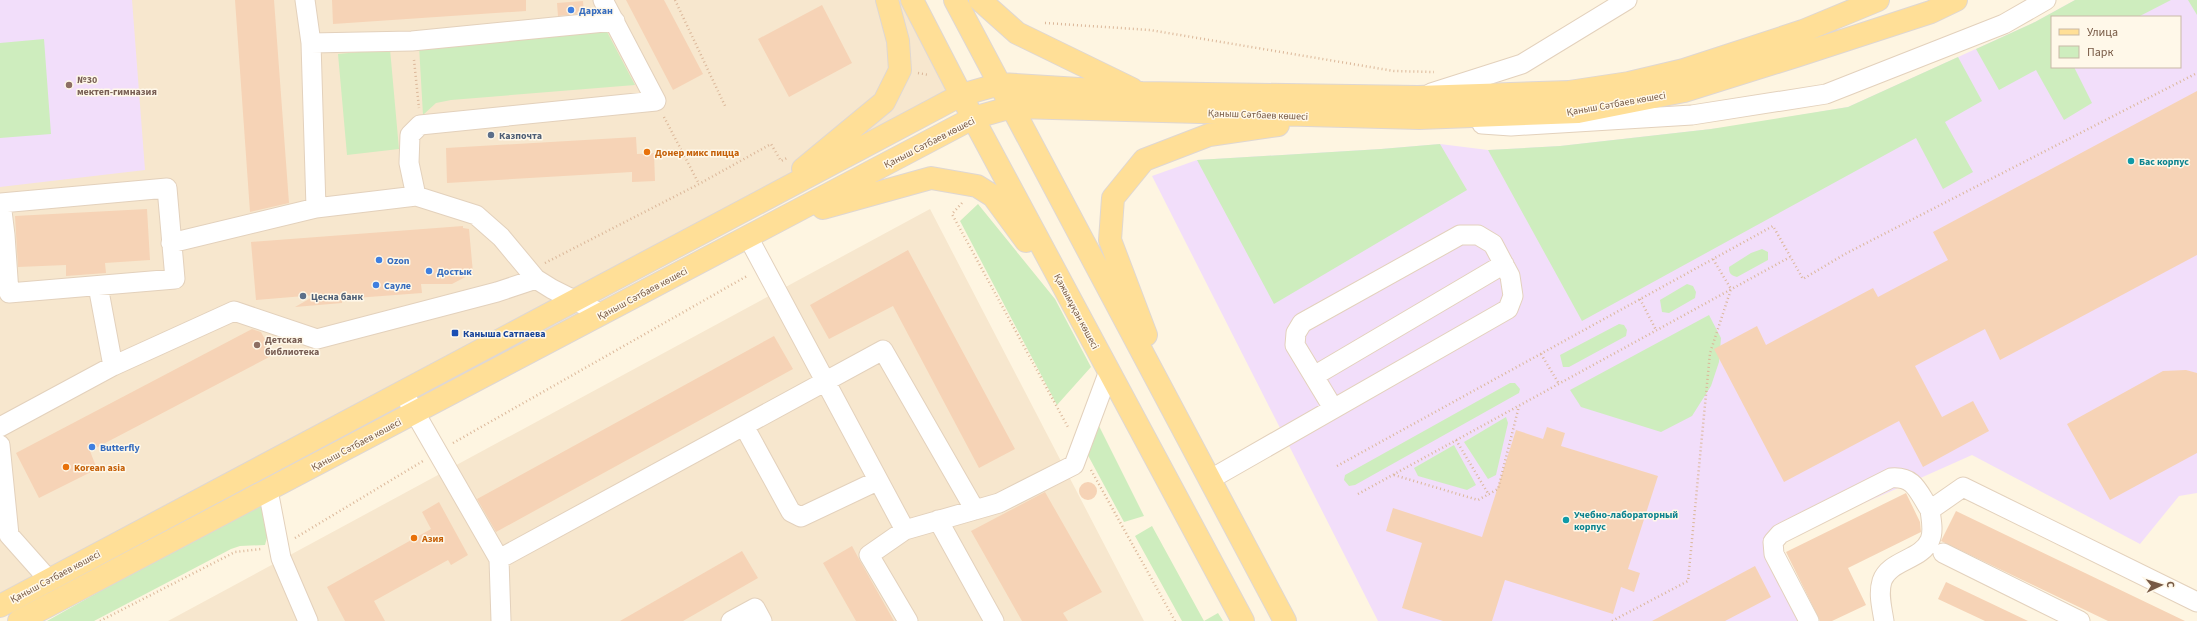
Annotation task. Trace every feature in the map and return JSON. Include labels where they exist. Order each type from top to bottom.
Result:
[{"type":"main road","points":[[768,198],[884,102],[900,70],[898,41],[887,0]]},
{"type":"main road","name":"Қажымұқан көшесі","points":[[912,0],[973,118],[1243,621]]},
{"type":"main road","points":[[955,0],[1285,621]]},
{"type":"main road","points":[[980,0],[1017,33],[1142,94]]},
{"type":"main road","name":"Қаныш Сәтбаев көшесі","points":[[0,606],[962,95],[1000,84],[1142,94],[1418,97],[1569,92],[1630,83],[1684,70],[1795,33],[1878,0]]},
{"type":"main road","name":"Қаныш Сәтбаев көшесі","points":[[19,621],[973,118],[1012,108],[1419,118],[1578,112],[1676,92],[1796,56],[1931,12],[1956,0]]},
{"type":"main road","points":[[1176,416],[1110,240],[1112,198],[1144,160],[1209,134],[1343,116]]},
{"type":"main road","points":[[783,218],[931,178],[976,186],[993,196],[1074,306]]},
{"type":"lane","points":[[305,0],[311,43],[316,208]]},
{"type":"lane","points":[[416,196],[410,163],[410,135],[420,125],[656,101],[603,0]]},
{"type":"lane","points":[[1418,97],[1522,64],[1627,0]]},
{"type":"lane","points":[[1419,118],[1511,126],[1598,122],[1692,115],[1826,94],[2004,24],[2046,0]]},
{"type":"lane","points":[[311,43],[412,41],[615,21]]},
{"type":"lane","points":[[167,188],[175,279],[9,293],[2,235],[1,203],[167,188]]},
{"type":"lane","points":[[172,243],[316,208],[416,196],[476,215],[501,237],[533,274],[575,300],[602,314]]},
{"type":"lane","points":[[1209,480],[1508,309],[1513,296],[1510,276],[1493,244],[1478,235],[1460,235],[1302,323],[1296,333],[1295,345],[1333,408]]},
{"type":"lane","points":[[748,237],[877,481],[905,530]]},
{"type":"lane","points":[[1314,376],[1504,264]]},
{"type":"lane","points":[[0,427],[113,366],[234,311],[317,339],[497,292],[533,274]]},
{"type":"lane","points":[[98,286],[113,366]]},
{"type":"lane","points":[[499,559],[883,350],[975,510]]},
{"type":"lane","points":[[908,621],[869,555],[905,530],[999,502],[1074,465],[1109,371]]},
{"type":"lane","points":[[404,392],[499,559],[501,621]]},
{"type":"lane","points":[[744,426],[791,512],[801,517],[877,481]]},
{"type":"lane","points":[[0,451],[9,535],[49,580]]},
{"type":"lane","points":[[1809,621],[1774,554],[1773,542],[1780,534],[1891,478],[1903,477],[1912,482],[1930,510],[1930,540],[1925,548],[1888,572],[1882,580],[1880,593],[1884,621]]},
{"type":"lane","points":[[1930,510],[1963,487],[2195,597]]},
{"type":"lane","points":[[268,490],[281,558],[308,621]]},
{"type":"lane","points":[[938,520],[994,621]]},
{"type":"lane","points":[[1943,553],[2080,621]]},
{"type":"lane","points":[[731,621],[755,608],[762,621]]},
{"type":"path","points":[[675,0],[726,108]]},
{"type":"path","points":[[1037,23],[1150,30],[1394,71],[1440,72]]},
{"type":"path","points":[[412,41],[420,125]]},
{"type":"path","points":[[900,70],[930,75]]},
{"type":"path","points":[[1337,466],[1773,226],[1803,279],[1845,254],[2197,74]]},
{"type":"path","points":[[656,101],[699,184]]},
{"type":"path","points":[[533,274],[772,144],[780,161],[794,154]]},
{"type":"path","points":[[976,186],[952,214],[1175,621]]},
{"type":"path","points":[[1358,494],[1790,257]]},
{"type":"path","points":[[1612,621],[1688,581],[1710,353],[1731,289],[1713,259]]},
{"type":"path","points":[[1640,299],[1656,330]]},
{"type":"path","points":[[1541,354],[1559,384]]},
{"type":"path","points":[[1393,475],[1478,500],[1489,495],[1498,489],[1519,406]]},
{"type":"path","points":[[1456,440],[1489,495]]},
{"type":"shaded area","points":[[0,0],[912,0],[961,95],[0,606]]},
{"type":"shaded area","name":"№30 мектеп-гимназия","points":[[0,0],[132,0],[145,170],[0,187]]},
{"type":"shaded area","points":[[2075,0],[2197,0],[2197,493],[2179,496],[2140,544],[1972,455],[1768,546],[1799,621],[1378,621],[1152,176],[1197,160],[1440,144],[1488,150],[1560,146],[1729,127],[1848,107],[2035,22]]},
{"type":"shaded area","points":[[930,209],[1144,621],[168,621]]},
{"type":"green space","points":[[2075,0],[2171,0],[2140,16],[2051,16],[2051,68],[2074,68],[2092,103],[2064,120],[2036,70],[1999,90],[1976,49],[2035,22]]},
{"type":"green space","points":[[2188,0],[2197,0],[2197,15]]},
{"type":"green space","points":[[605,28],[635,85],[451,100],[436,103],[423,115],[419,46]]},
{"type":"green space","points":[[44,39],[51,134],[0,138],[0,43]]},
{"type":"green space","points":[[390,49],[399,149],[347,155],[338,54]]},
{"type":"green space","points":[[1958,57],[1982,101],[1945,122],[1973,172],[1943,189],[1916,138],[1582,321],[1488,150],[1560,146],[1711,129],[1848,107]]},
{"type":"green space","points":[[1440,144],[1467,190],[1274,304],[1197,160],[1381,149]]},
{"type":"green space","points":[[978,204],[1055,299],[1091,367],[1057,405],[960,221]]},
{"type":"green space","points":[[1762,249],[1768,252],[1768,260],[1737,277],[1730,274],[1729,267],[1751,253]]},
{"type":"green space","points":[[1687,284],[1693,286],[1696,292],[1695,298],[1669,313],[1662,312],[1660,300]]},
{"type":"green space","points":[[1709,315],[1721,338],[1719,362],[1711,386],[1692,416],[1661,432],[1581,407],[1570,390]]},
{"type":"green space","points":[[1619,324],[1624,325],[1627,330],[1626,336],[1569,367],[1563,367],[1560,355]]},
{"type":"green space","points":[[1510,383],[1515,383],[1520,389],[1519,393],[1355,485],[1349,486],[1344,480],[1345,475]]},
{"type":"green space","points":[[1506,417],[1508,423],[1496,475],[1488,479],[1464,442]]},
{"type":"green space","points":[[1096,420],[1144,516],[1124,522],[1084,448]]},
{"type":"green space","points":[[1454,445],[1476,485],[1467,490],[1418,476],[1414,468]]},
{"type":"green space","points":[[264,499],[268,534],[265,545],[240,546],[231,549],[94,621],[47,621]]},
{"type":"green space","points":[[1152,526],[1204,621],[1182,621],[1135,536]]},
{"type":"green space","points":[[1218,613],[1223,621],[1204,621]]},
{"type":"building","points":[[235,0],[274,0],[289,203],[250,212]]},
{"type":"building","points":[[332,0],[526,0],[526,11],[333,24]]},
{"type":"building","points":[[626,0],[664,0],[703,74],[673,90]]},
{"type":"building","name":"Дархан","points":[[583,1],[584,13],[558,16],[557,3]]},
{"type":"building","points":[[822,5],[852,63],[789,97],[758,39]]},
{"type":"building","points":[[2197,91],[2197,255],[2000,360],[1985,329],[1915,366],[1942,417],[1973,401],[1989,431],[1923,467],[1899,421],[1784,482],[1714,349],[1757,326],[1766,345],[1873,288],[1878,297],[1948,260],[1933,232]]},
{"type":"building","points":[[636,137],[637,154],[654,153],[655,181],[632,182],[632,172],[447,183],[446,148]]},
{"type":"building","points":[[147,209],[150,260],[105,263],[106,273],[66,276],[66,265],[18,267],[15,216]]},
{"type":"building","points":[[463,226],[463,228],[469,229],[473,273],[452,284],[421,284],[422,293],[342,299],[342,303],[295,307],[316,295],[256,300],[251,242]]},
{"type":"building","points":[[908,250],[1015,449],[979,468],[893,306],[829,339],[810,305]]},
{"type":"building","points":[[252,329],[261,332],[273,355],[90,451],[97,469],[39,498],[16,453]]},
{"type":"building","points":[[774,336],[793,369],[496,532],[477,499]]},
{"type":"building","points":[[2186,370],[2197,373],[2197,453],[2110,500],[2067,424],[2163,371]]},
{"type":"building","name":"Учебно-лабораторный корпус","points":[[1547,427],[1565,433],[1561,446],[1658,476],[1628,569],[1640,573],[1634,592],[1621,587],[1613,614],[1505,580],[1492,621],[1443,621],[1402,608],[1422,543],[1386,531],[1393,508],[1482,537],[1516,430],[1543,439]]},
{"type":"building","points":[[1088,482],[1094,485],[1097,491],[1094,497],[1088,500],[1082,497],[1079,491],[1082,485]]},
{"type":"building","points":[[1045,492],[1102,592],[1063,613],[1068,621],[1022,621],[971,531]]},
{"type":"building","points":[[1906,493],[1920,522],[1921,532],[1848,568],[1866,605],[1832,621],[1820,621],[1786,552]]},
{"type":"building","points":[[439,502],[468,555],[451,565],[448,560],[374,601],[385,621],[345,621],[327,587],[431,529],[422,512]]},
{"type":"building","points":[[1956,511],[2185,621],[2108,621],[1941,541]]},
{"type":"building","points":[[852,546],[894,621],[856,621],[823,563]]},
{"type":"building","points":[[742,551],[758,578],[683,621],[620,621]]},
{"type":"building","points":[[1755,566],[1771,597],[1725,621],[1652,621]]},
{"type":"building","points":[[1946,582],[2028,621],[1985,621],[1938,599]]},
{"type":"place","name":"Дархан","points":[[571,10]]},
{"type":"place","name":"№30 мектеп-гимназия","points":[[69,85]]},
{"type":"place","name":"Казпочта","points":[[491,135]]},
{"type":"place","name":"Донер микс пицца","points":[[647,152]]},
{"type":"place","name":"Бас корпус","points":[[2131,161]]},
{"type":"place","name":"Ozon","points":[[379,260]]},
{"type":"place","name":"Достык","points":[[429,271]]},
{"type":"place","name":"Сауле","points":[[376,285]]},
{"type":"place","name":"Цесна банк","points":[[303,296]]},
{"type":"place","name":"Каныша Сатпаева","points":[[455,333]]},
{"type":"place","name":"Детская библиотека","points":[[257,345]]},
{"type":"place","name":"Butterfly","points":[[92,447]]},
{"type":"place","name":"Korean asia","points":[[66,467]]},
{"type":"place","name":"Учебно-лабораторный корпус","points":[[1566,520]]},
{"type":"place","name":"Азия","points":[[414,538]]}]
